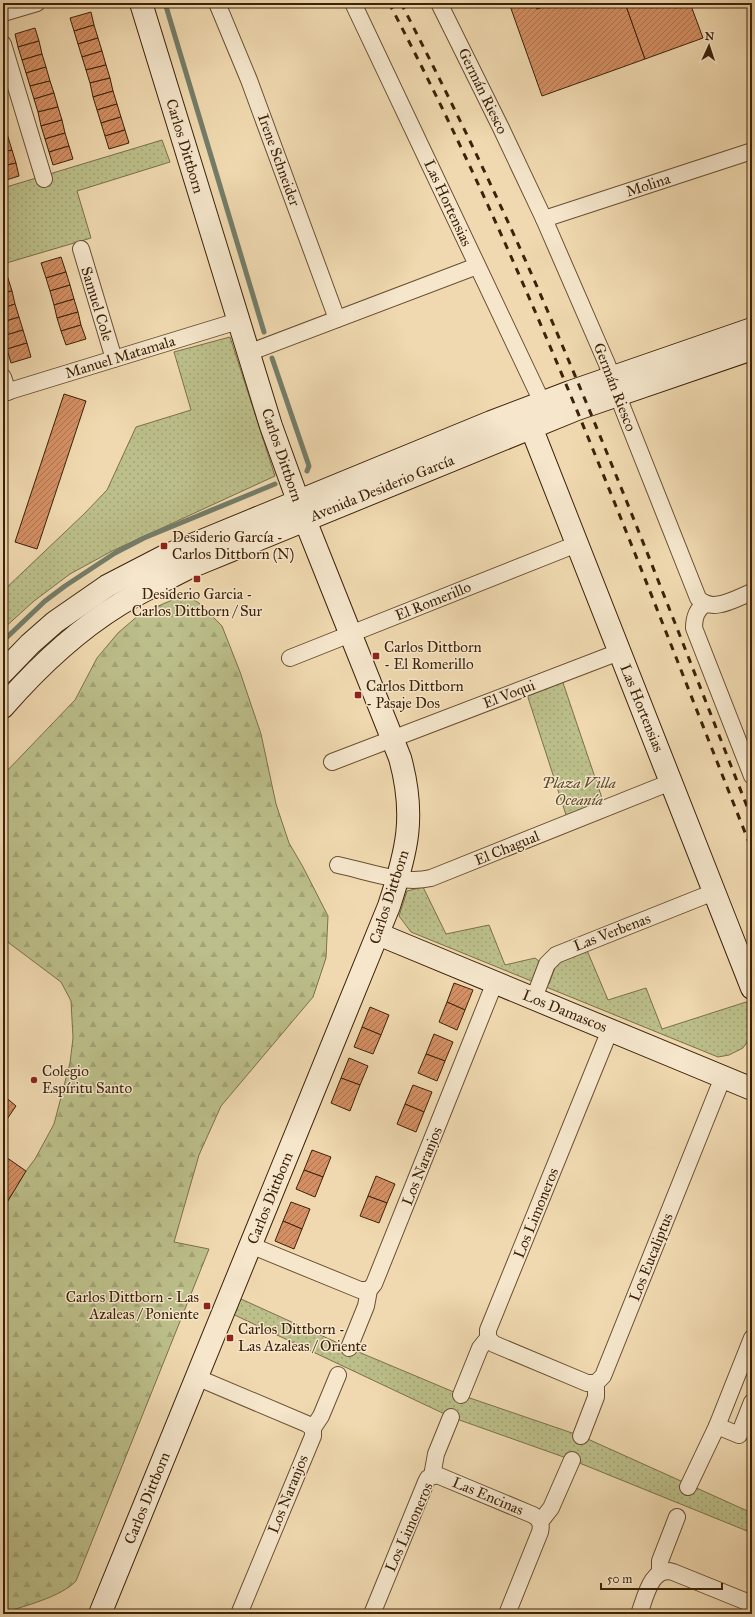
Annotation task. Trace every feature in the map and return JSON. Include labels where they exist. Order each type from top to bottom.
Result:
[{"type":"street","points":[[6,9],[37,3]]},
{"type":"street","name":"Carlos Dittborn","points":[[100,1614],[378,934],[398,879],[406,845],[408,810],[404,775],[393,738],[301,510],[248,353],[141,3]]},
{"type":"street","name":"Irene Schneider","points":[[217,3],[249,80],[337,319]]},
{"type":"street","name":"Las Hortensias","points":[[353,3],[542,402]]},
{"type":"street","name":"Germán Riesco","points":[[439,3],[544,219],[615,386],[696,593],[705,604]]},
{"type":"street","points":[[3,44],[44,179]]},
{"type":"street","name":"Molina","points":[[544,219],[752,151]]},
{"type":"street","name":"Samuel Cole","points":[[81,249],[114,359]]},
{"type":"street","points":[[248,353],[477,266]]},
{"type":"street","name":"Manuel Matamala","points":[[4,387],[114,359],[238,321]]},
{"type":"street","name":"Avenida Desiderio García","points":[[3,707],[42,665],[64,645],[119,605],[301,510],[542,402],[615,386],[748,340]]},
{"type":"street","name":"Avenida Desiderio García","points":[[3,672],[30,644],[55,622],[108,586],[165,556],[301,510],[531,427],[615,386]]},
{"type":"street","name":"Las Hortensias","points":[[531,427],[752,988]]},
{"type":"street","name":"El Romerillo","points":[[290,658],[577,544]]},
{"type":"street","points":[[108,586],[119,605]]},
{"type":"street","points":[[752,592],[715,606],[705,604],[697,612],[694,622],[694,628],[752,776]]},
{"type":"street","name":"El Voqui","points":[[332,762],[620,652]]},
{"type":"street","name":"El Chagual","points":[[338,865],[398,879],[415,881],[431,878],[671,782]]},
{"type":"street","name":"Las Verbenas","points":[[534,998],[547,964],[552,957],[714,892]]},
{"type":"street","name":"Los Damascos","points":[[378,934],[752,1089]]},
{"type":"street","name":"Los Naranjos","points":[[349,1348],[366,1306],[369,1290],[374,1284],[495,982]]},
{"type":"street","name":"Los Limoneros","points":[[461,1395],[480,1348],[488,1338],[488,1330],[610,1030]]},
{"type":"street","name":"Los Eucaliptus","points":[[581,1436],[596,1397],[596,1383],[603,1376],[723,1077]]},
{"type":"street","points":[[250,1245],[360,1290],[369,1290]]},
{"type":"street","points":[[488,1338],[494,1344],[591,1384],[596,1383]]},
{"type":"street","points":[[688,1487],[718,1426],[752,1338]]},
{"type":"street","name":"Los Naranjos","points":[[239,1614],[313,1436],[313,1428],[321,1416],[338,1375]]},
{"type":"street","points":[[196,1378],[307,1424],[313,1428]]},
{"type":"street","points":[[718,1426],[739,1435],[752,1402]]},
{"type":"street","name":"Los Limoneros","points":[[372,1614],[426,1482],[432,1476],[436,1454],[451,1417]]},
{"type":"street","points":[[507,1614],[540,1532],[540,1522],[551,1508],[572,1460]]},
{"type":"street","name":"Las Encinas","points":[[432,1476],[442,1476],[533,1515],[540,1522]]},
{"type":"street","points":[[660,1572],[660,1560],[677,1517]]},
{"type":"street","points":[[639,1614],[654,1577],[660,1572],[669,1571],[752,1604]]},
{"type":"green space","points":[[162,140],[170,162],[77,191],[91,238],[3,264],[3,188]]},
{"type":"green space","points":[[230,337],[275,476],[112,551],[70,574],[34,601],[3,629],[3,591],[107,490],[136,427],[191,410],[174,352]]},
{"type":"green space","points":[[186,594],[200,604],[222,626],[240,672],[261,734],[276,804],[289,843],[328,916],[326,958],[313,997],[221,1106],[199,1155],[174,1242],[209,1249],[76,1581],[61,1592],[52,1596],[3,1613],[3,1209],[35,1159],[54,1124],[70,1063],[73,1038],[71,1001],[61,982],[9,943],[3,933],[3,775],[75,700],[97,658],[118,633],[140,614]]},
{"type":"green space","name":"Plaza Villa Oceanía","points":[[558,668],[604,804],[567,818],[523,682]]},
{"type":"green space","points":[[423,887],[446,934],[489,925],[505,965],[535,958],[544,965],[539,979],[549,984],[557,962],[586,948],[608,1000],[646,988],[662,1029],[746,1002],[751,1009],[752,1035],[743,1048],[729,1055],[718,1057],[411,932],[399,916],[407,891]]},
{"type":"green space","points":[[230,1294],[349,1348],[461,1395],[581,1436],[752,1513],[752,1533],[572,1460],[451,1417],[224,1310]]},
{"type":"building","points":[[509,3],[535,3],[537,9],[554,3],[625,3],[645,59],[542,96]]},
{"type":"building","points":[[535,3],[554,3],[537,9]]},
{"type":"building","points":[[625,3],[690,3],[703,38],[645,59]]},
{"type":"building","points":[[91,12],[94,25],[74,31],[70,18]]},
{"type":"building","points":[[94,25],[98,38],[78,44],[74,31]]},
{"type":"building","points":[[35,28],[39,41],[18,47],[15,34]]},
{"type":"building","points":[[98,38],[102,51],[82,57],[78,44]]},
{"type":"building","points":[[39,41],[42,54],[22,60],[18,47]]},
{"type":"building","points":[[102,51],[106,65],[86,70],[82,57]]},
{"type":"building","points":[[42,54],[46,67],[26,73],[22,60]]},
{"type":"building","points":[[106,65],[110,78],[90,83],[86,70]]},
{"type":"building","points":[[46,67],[50,81],[30,86],[26,73]]},
{"type":"building","points":[[110,78],[113,91],[93,97],[90,83]]},
{"type":"building","points":[[50,81],[54,93],[34,99],[30,86]]},
{"type":"building","points":[[113,91],[117,104],[97,110],[93,97]]},
{"type":"building","points":[[54,93],[58,107],[38,112],[34,99]]},
{"type":"building","points":[[117,104],[121,117],[101,123],[97,110]]},
{"type":"building","points":[[58,107],[62,120],[41,126],[38,112]]},
{"type":"building","points":[[121,117],[125,130],[105,136],[101,123]]},
{"type":"building","points":[[62,120],[65,133],[45,139],[41,126]]},
{"type":"building","points":[[3,124],[8,137],[3,138]]},
{"type":"building","points":[[125,130],[129,143],[109,149],[105,136]]},
{"type":"building","points":[[65,133],[69,146],[49,152],[45,139]]},
{"type":"building","points":[[8,137],[12,150],[3,152],[3,138]]},
{"type":"building","points":[[69,146],[73,159],[53,165],[49,152]]},
{"type":"building","points":[[12,150],[16,163],[3,166],[3,152]]},
{"type":"building","points":[[16,163],[19,176],[3,181],[3,166]]},
{"type":"building","points":[[61,257],[66,272],[46,278],[41,263]]},
{"type":"building","points":[[66,272],[70,285],[50,291],[46,278]]},
{"type":"building","points":[[7,275],[12,291],[3,293],[3,277]]},
{"type":"building","points":[[70,285],[74,299],[54,305],[50,291]]},
{"type":"building","points":[[12,291],[15,304],[3,308],[3,293]]},
{"type":"building","points":[[74,299],[78,312],[57,318],[54,305]]},
{"type":"building","points":[[15,304],[19,317],[3,322],[3,308]]},
{"type":"building","points":[[78,312],[81,325],[61,331],[57,318]]},
{"type":"building","points":[[19,317],[23,330],[3,336],[3,322]]},
{"type":"building","points":[[81,325],[86,339],[66,345],[61,331]]},
{"type":"building","points":[[23,330],[27,343],[7,349],[3,336]]},
{"type":"building","points":[[27,343],[31,357],[11,363],[7,349]]},
{"type":"building","points":[[64,394],[86,401],[37,549],[15,542]]},
{"type":"building","points":[[454,983],[473,990],[465,1010],[447,1002]]},
{"type":"building","points":[[447,1002],[465,1010],[457,1030],[439,1022]]},
{"type":"building","points":[[370,1007],[389,1015],[381,1035],[362,1027]]},
{"type":"building","points":[[362,1027],[381,1035],[373,1054],[354,1047]]},
{"type":"building","points":[[434,1034],[453,1042],[445,1061],[426,1054]]},
{"type":"building","points":[[426,1054],[445,1061],[437,1081],[418,1073]]},
{"type":"building","points":[[349,1058],[368,1066],[360,1085],[341,1078]]},
{"type":"building","points":[[341,1078],[360,1085],[350,1111],[331,1103]]},
{"type":"building","points":[[413,1085],[432,1092],[424,1112],[405,1104]]},
{"type":"building","points":[[3,1095],[16,1106],[3,1125]]},
{"type":"building","points":[[405,1104],[424,1112],[416,1132],[397,1124]]},
{"type":"building","points":[[312,1150],[331,1157],[323,1177],[304,1170]]},
{"type":"building","points":[[3,1155],[26,1171],[3,1209]]},
{"type":"building","points":[[304,1170],[323,1177],[315,1197],[296,1189]]},
{"type":"building","points":[[376,1176],[395,1184],[387,1203],[368,1196]]},
{"type":"building","points":[[368,1196],[387,1203],[379,1223],[360,1216]]},
{"type":"building","points":[[291,1202],[310,1209],[302,1229],[283,1221]]},
{"type":"building","points":[[283,1221],[302,1229],[294,1249],[275,1241]]},
{"type":"waterway","points":[[165,3],[264,332]]},
{"type":"waterway","points":[[272,358],[309,466],[307,471]]},
{"type":"waterway","points":[[3,641],[45,601],[115,553],[144,538],[275,484]]},
{"type":"railway","points":[[389,3],[441,106],[537,315],[625,528],[752,850]]},
{"type":"railway","points":[[401,3],[476,153],[545,305],[625,497],[752,819]]},
{"type":"place","name":"Desiderio García - Carlos Dittborn (N)","points":[[164,546]]},
{"type":"place","name":"Desiderio Garcia - Carlos Dittborn / Sur","points":[[197,579]]},
{"type":"place","name":"Carlos Dittborn - El Romerillo","points":[[376,656]]},
{"type":"place","name":"Carlos Dittborn - Pasaje Dos","points":[[358,695]]},
{"type":"place","name":"Colegio Espíritu Santo","points":[[34,1080]]},
{"type":"place","name":"Carlos Dittborn - Las Azaleas / Poniente","points":[[207,1306]]},
{"type":"place","name":"Carlos Dittborn - Las Azaleas / Oriente","points":[[230,1338]]}]
